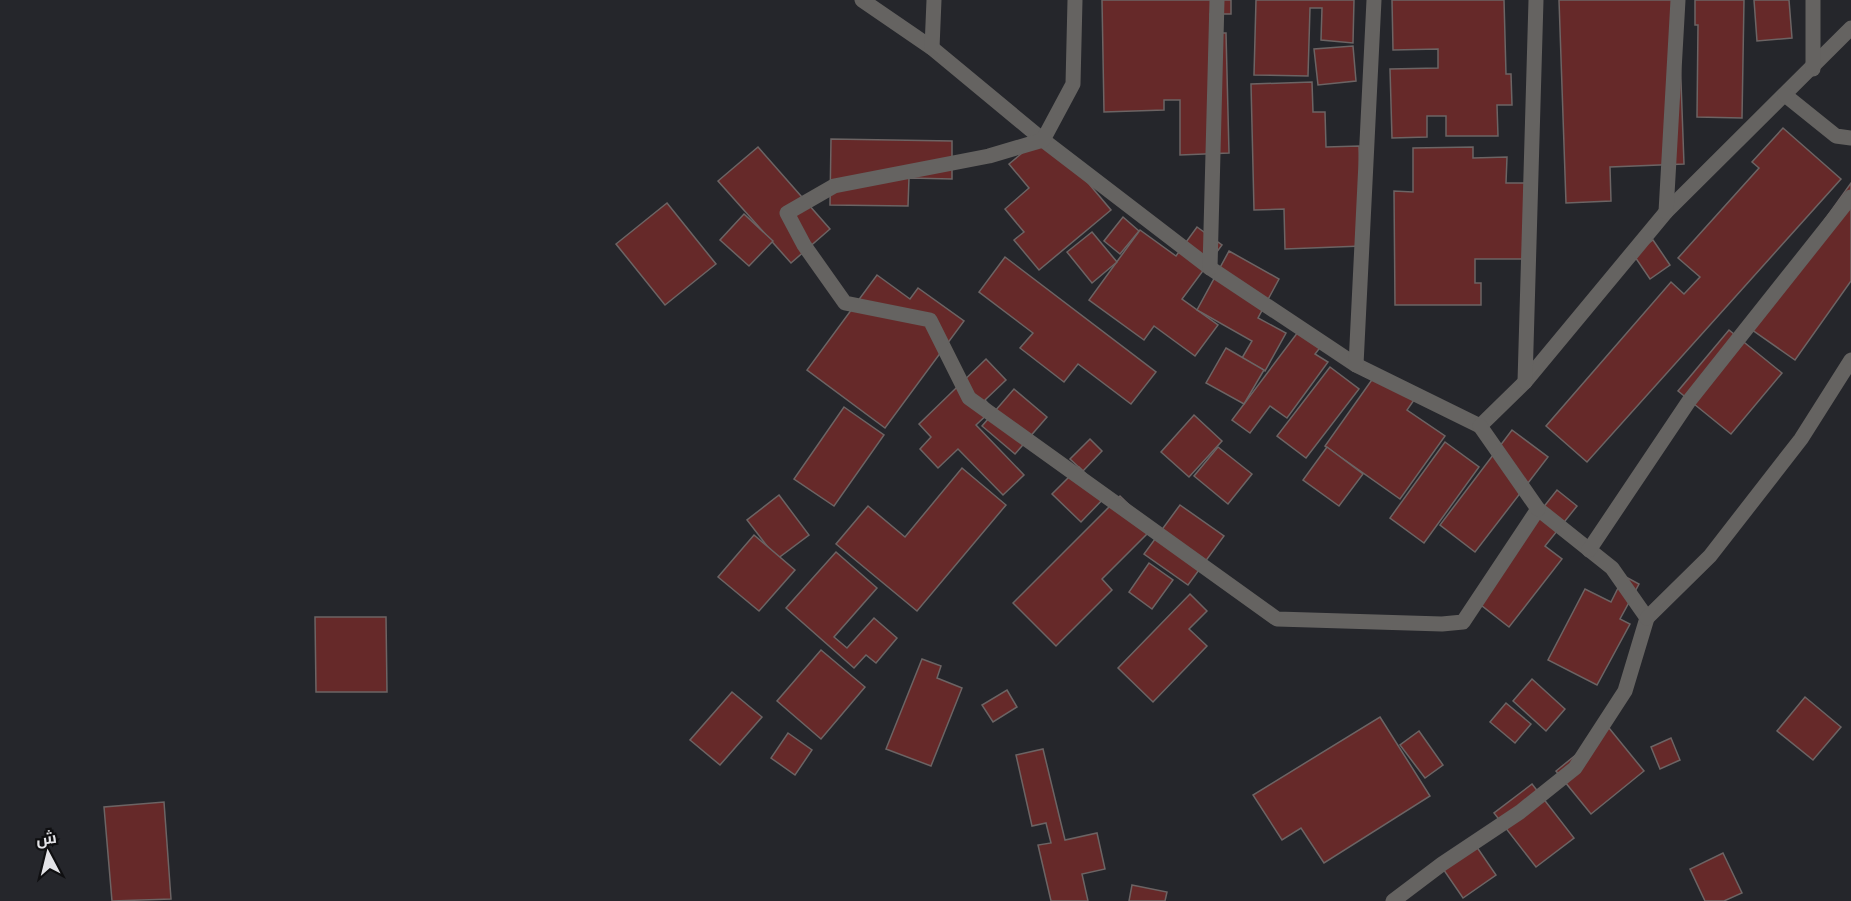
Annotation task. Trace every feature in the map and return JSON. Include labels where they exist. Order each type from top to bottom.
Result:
[{"type":"street","points":[[862,0],[932,48],[1043,140],[1210,268],[1356,365],[1480,426],[1538,509],[1612,568],[1647,618]]},
{"type":"street","points":[[932,48],[933,0]]},
{"type":"street","points":[[1075,0],[1073,84],[1043,140],[989,156],[834,186],[787,213],[804,245],[845,303],[930,320],[969,398],[1277,619],[1442,624],[1463,622],[1538,509]]},
{"type":"street","points":[[1210,268],[1217,0]]},
{"type":"street","points":[[1356,365],[1374,0]]},
{"type":"street","points":[[1525,382],[1536,0]]},
{"type":"street","points":[[1666,212],[1678,0]]},
{"type":"street","points":[[1813,0],[1813,69]]},
{"type":"street","points":[[1480,426],[1525,382],[1666,212],[1813,69],[1851,28]]},
{"type":"street","points":[[1785,95],[1836,136],[1851,138]]},
{"type":"street","points":[[1589,550],[1689,401],[1851,197]]},
{"type":"street","points":[[1393,901],[1442,864],[1520,812],[1575,768],[1625,691],[1647,618],[1710,556],[1801,439],[1851,360]]},
{"type":"building","points":[[1102,0],[1231,0],[1231,14],[1210,14],[1210,33],[1226,33],[1229,153],[1180,155],[1180,100],[1164,100],[1164,110],[1104,112]]},
{"type":"building","points":[[1256,0],[1354,0],[1353,43],[1321,40],[1322,8],[1310,8],[1308,76],[1254,75]]},
{"type":"building","points":[[1392,0],[1504,0],[1506,74],[1511,74],[1512,105],[1497,105],[1498,136],[1446,136],[1446,116],[1427,116],[1427,137],[1392,138],[1390,69],[1438,68],[1438,49],[1393,50]]},
{"type":"building","points":[[1559,0],[1678,0],[1684,164],[1610,167],[1611,201],[1566,203]]},
{"type":"building","points":[[1695,0],[1744,0],[1742,118],[1697,117],[1698,25],[1695,25]]},
{"type":"building","points":[[1754,0],[1789,0],[1792,38],[1757,41]]},
{"type":"building","points":[[1353,46],[1356,81],[1318,85],[1314,49]]},
{"type":"building","points":[[1312,82],[1313,112],[1325,112],[1326,147],[1359,146],[1362,246],[1285,249],[1284,209],[1254,210],[1251,84]]},
{"type":"building","points":[[1783,128],[1841,179],[1587,462],[1546,426],[1671,282],[1684,294],[1700,277],[1678,258],[1759,168],[1752,162]]},
{"type":"building","points":[[1046,133],[1111,210],[1039,270],[1014,240],[1024,232],[1005,209],[1029,188],[1009,164]]},
{"type":"building","points":[[831,139],[952,141],[952,179],[909,178],[908,206],[830,205]]},
{"type":"building","points":[[758,147],[830,229],[791,263],[718,181]]},
{"type":"building","points":[[1473,147],[1473,158],[1507,157],[1506,183],[1525,183],[1525,259],[1475,259],[1475,283],[1481,283],[1481,305],[1395,305],[1394,191],[1413,192],[1413,148]]},
{"type":"building","points":[[1851,183],[1851,281],[1795,360],[1748,327]]},
{"type":"building","points":[[667,203],[716,264],[665,305],[616,244]]},
{"type":"building","points":[[744,214],[773,241],[749,266],[720,240]]},
{"type":"building","points":[[1123,217],[1139,231],[1120,254],[1104,241]]},
{"type":"building","points":[[1197,227],[1222,245],[1182,299],[1218,325],[1195,356],[1154,326],[1144,340],[1089,300],[1140,230],[1176,256]]},
{"type":"building","points":[[1092,232],[1117,262],[1092,283],[1067,252]]},
{"type":"building","points":[[1653,240],[1670,265],[1650,279],[1633,254]]},
{"type":"building","points":[[1229,251],[1279,279],[1258,318],[1286,333],[1265,371],[1242,358],[1252,341],[1197,310]]},
{"type":"building","points":[[1005,257],[1156,372],[1131,404],[1078,364],[1064,382],[1020,348],[1033,333],[979,292]]},
{"type":"building","points":[[877,275],[910,299],[918,288],[964,321],[885,428],[807,370]]},
{"type":"building","points":[[1304,324],[1326,340],[1315,354],[1328,362],[1287,418],[1270,406],[1250,433],[1232,420]]},
{"type":"building","points":[[1729,330],[1782,373],[1731,434],[1678,391]]},
{"type":"building","points":[[1226,348],[1264,370],[1244,404],[1206,383]]},
{"type":"building","points":[[986,359],[1006,380],[985,400],[993,409],[976,425],[1024,475],[1003,495],[958,449],[938,468],[920,449],[931,437],[919,424]]},
{"type":"building","points":[[1330,367],[1359,389],[1306,458],[1277,436]]},
{"type":"building","points":[[1376,374],[1414,400],[1407,410],[1445,436],[1400,499],[1325,446]]},
{"type":"building","points":[[1014,389],[1047,417],[1015,454],[982,426]]},
{"type":"building","points":[[844,407],[884,435],[834,506],[794,479]]},
{"type":"building","points":[[1194,415],[1222,441],[1189,477],[1161,452]]},
{"type":"building","points":[[1512,430],[1548,457],[1475,552],[1440,525]]},
{"type":"building","points":[[1090,439],[1102,451],[1083,471],[1070,459]]},
{"type":"building","points":[[1445,442],[1479,467],[1424,543],[1390,518]]},
{"type":"building","points":[[1218,447],[1252,474],[1228,504],[1194,476]]},
{"type":"building","points":[[1327,447],[1363,474],[1339,506],[1303,480]]},
{"type":"building","points":[[1079,467],[1107,495],[1081,522],[1052,494]]},
{"type":"building","points":[[962,468],[1006,505],[917,611],[836,544],[868,506],[905,537]]},
{"type":"building","points":[[1557,490],[1577,506],[1545,546],[1562,559],[1509,627],[1472,598]]},
{"type":"building","points":[[779,495],[809,535],[777,559],[747,520]]},
{"type":"building","points":[[1120,496],[1153,528],[1102,579],[1112,590],[1056,646],[1013,603]]},
{"type":"building","points":[[1180,505],[1224,536],[1188,585],[1144,554]]},
{"type":"building","points":[[754,535],[795,570],[759,611],[718,577]]},
{"type":"building","points":[[836,552],[877,588],[834,637],[847,648],[874,618],[897,638],[876,663],[866,655],[854,668],[786,608]]},
{"type":"building","points":[[1149,563],[1173,580],[1152,609],[1129,592]]},
{"type":"building","points":[[1624,576],[1639,584],[1620,619],[1630,624],[1597,685],[1548,660],[1585,589],[1611,602]]},
{"type":"building","points":[[1190,594],[1207,611],[1189,629],[1207,646],[1153,702],[1118,668]]},
{"type":"building","points":[[315,617],[386,617],[387,692],[316,692]]},
{"type":"building","points":[[821,650],[865,687],[821,739],[777,701]]},
{"type":"building","points":[[922,659],[941,666],[937,678],[962,688],[931,766],[886,749]]},
{"type":"building","points":[[1532,679],[1565,709],[1546,731],[1513,701]]},
{"type":"building","points":[[1007,690],[1017,707],[993,722],[982,705]]},
{"type":"building","points":[[732,692],[762,717],[720,765],[690,740]]},
{"type":"building","points":[[1805,697],[1841,727],[1813,760],[1777,731]]},
{"type":"building","points":[[1506,703],[1531,724],[1515,743],[1490,722]]},
{"type":"building","points":[[1380,717],[1430,796],[1324,863],[1301,828],[1282,840],[1253,795]]},
{"type":"building","points":[[1609,728],[1644,771],[1591,814],[1556,771]]},
{"type":"building","points":[[1419,731],[1443,765],[1425,778],[1400,745]]},
{"type":"building","points":[[788,733],[812,750],[795,775],[771,758]]},
{"type":"building","points":[[1671,738],[1680,760],[1660,769],[1651,747]]},
{"type":"building","points":[[1043,749],[1065,840],[1097,833],[1105,869],[1082,874],[1088,901],[1051,901],[1038,845],[1051,843],[1046,823],[1032,826],[1016,755]]},
{"type":"building","points":[[1532,784],[1574,838],[1536,867],[1494,813]]},
{"type":"building","points":[[164,802],[171,899],[112,901],[104,807]]},
{"type":"building","points":[[1472,840],[1496,875],[1463,898],[1439,863]]},
{"type":"building","points":[[1723,853],[1742,893],[1724,901],[1705,901],[1690,869]]},
{"type":"building","points":[[1132,885],[1167,892],[1165,901],[1129,901]]}]
